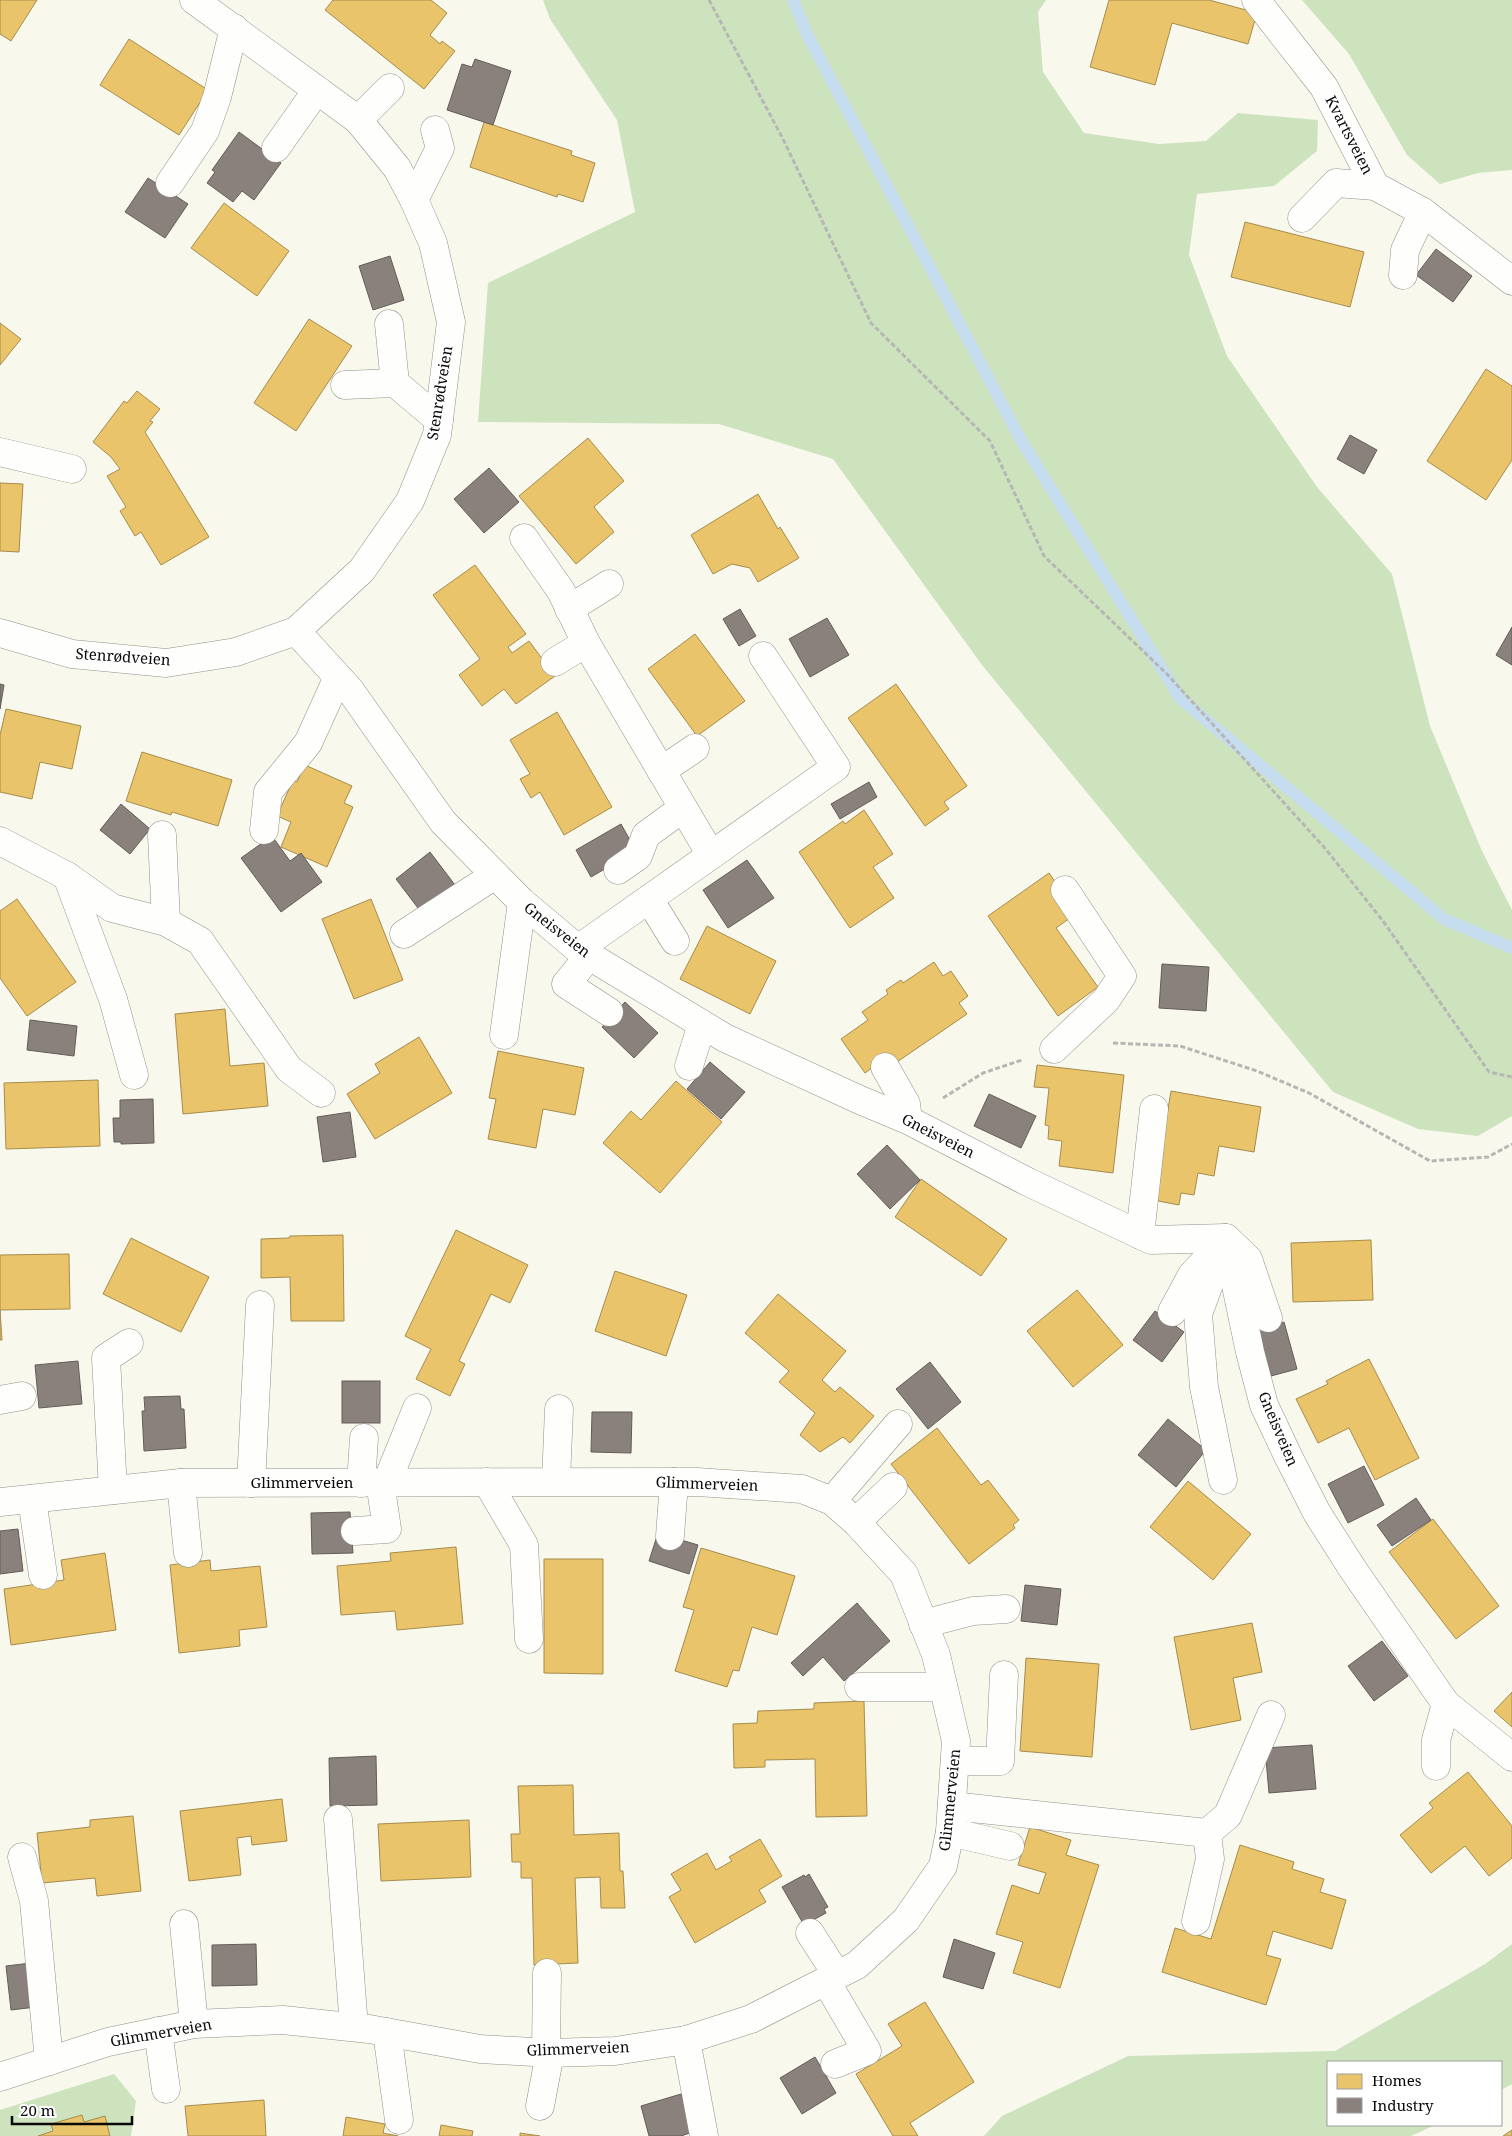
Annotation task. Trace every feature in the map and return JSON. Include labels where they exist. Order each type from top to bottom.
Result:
[{"type":"street","name":"Stenrødveien","points":[[0,633],[72,654],[166,663],[236,652],[296,631],[362,570],[410,500],[437,435],[451,322],[433,244],[414,200],[397,168],[358,120],[194,0]]},
{"type":"street","name":"Kvartsveien","points":[[1256,0],[1324,87],[1375,186],[1423,212],[1512,281]]},
{"type":"street","points":[[170,183],[205,131],[217,97],[234,28]]},
{"type":"street","points":[[358,120],[390,88]]},
{"type":"street","points":[[276,148],[317,90]]},
{"type":"street","points":[[414,200],[440,148],[435,130]]},
{"type":"street","points":[[1302,218],[1336,183],[1375,186]]},
{"type":"street","points":[[1403,275],[1406,250],[1423,212]]},
{"type":"street","points":[[389,324],[395,383]]},
{"type":"street","points":[[345,385],[395,383],[439,420]]},
{"type":"street","points":[[0,452],[72,469]]},
{"type":"street","points":[[524,538],[561,591],[586,643],[711,855]]},
{"type":"street","points":[[569,609],[609,584]]},
{"type":"street","name":"Gneisveien","points":[[296,631],[350,690],[442,822],[522,902],[583,953],[734,1042],[908,1120],[1028,1182],[1151,1240],[1226,1238],[1250,1352],[1264,1405],[1317,1513],[1446,1704],[1512,1757]]},
{"type":"street","points":[[555,662],[586,643]]},
{"type":"street","points":[[609,1012],[566,984],[583,953],[649,899],[836,768],[762,656]]},
{"type":"street","points":[[264,830],[268,792],[308,743],[338,677]]},
{"type":"street","points":[[661,771],[695,748]]},
{"type":"street","points":[[618,870],[638,856],[646,835],[683,808]]},
{"type":"street","points":[[162,835],[166,922]]},
{"type":"street","points":[[0,841],[67,876],[112,908],[166,922],[200,941],[289,1069],[321,1093]]},
{"type":"street","points":[[404,934],[495,875]]},
{"type":"street","points":[[67,876],[113,999],[134,1075]]},
{"type":"street","points":[[1054,1049],[1106,1000],[1122,976],[1065,890]]},
{"type":"street","points":[[649,899],[675,941]]},
{"type":"street","points":[[504,1035],[522,902]]},
{"type":"street","points":[[689,1066],[702,1024]]},
{"type":"street","points":[[885,1067],[906,1104],[908,1120]]},
{"type":"street","points":[[1140,1235],[1154,1109]]},
{"type":"street","points":[[1172,1312],[1192,1275],[1226,1238]]},
{"type":"street","points":[[1226,1238],[1248,1259],[1268,1318]]},
{"type":"street","points":[[1223,1480],[1204,1387],[1198,1314],[1226,1238]]},
{"type":"street","points":[[251,1483],[260,1305]]},
{"type":"street","points":[[112,1490],[117,1437],[106,1358],[129,1343]]},
{"type":"street","points":[[376,1483],[417,1408]]},
{"type":"street","points":[[556,1481],[559,1409]]},
{"type":"street","points":[[832,1501],[898,1424]]},
{"type":"street","points":[[355,1531],[387,1529],[364,1438]]},
{"type":"street","points":[[487,1482],[524,1545],[529,1639]]},
{"type":"street","points":[[670,1536],[674,1482]]},
{"type":"street","name":"Glimmerveien","points":[[0,1502],[181,1483],[674,1482],[802,1489],[832,1501],[856,1522],[904,1574],[936,1654],[956,1741],[951,1819],[943,1866],[906,1920],[858,1965],[751,2019],[686,2040],[616,2051],[548,2053],[480,2049],[354,2027],[283,2020],[194,2024],[108,2042],[0,2078]]},
{"type":"street","points":[[181,1483],[188,1553]]},
{"type":"street","points":[[856,1522],[893,1487]]},
{"type":"street","points":[[32,1499],[43,1575]]},
{"type":"street","points":[[923,1624],[973,1611],[1006,1609]]},
{"type":"street","points":[[955,1761],[1000,1761],[1004,1675]]},
{"type":"street","points":[[859,1687],[943,1687]]},
{"type":"street","points":[[1436,1766],[1436,1740],[1446,1704]]},
{"type":"street","points":[[951,1819],[1207,1833],[1228,1815],[1271,1715]]},
{"type":"street","points":[[338,1819],[354,2027]]},
{"type":"street","points":[[951,1819],[1010,1846]]},
{"type":"street","points":[[1196,1921],[1210,1859],[1207,1833]]},
{"type":"street","points":[[22,1857],[34,1901],[48,2061]]},
{"type":"street","points":[[184,1924],[194,2024]]},
{"type":"street","points":[[810,1933],[867,2051],[835,2064]]},
{"type":"street","points":[[540,2106],[548,2053],[547,1973]]},
{"type":"street","points":[[158,2031],[166,2088]]},
{"type":"street","points":[[387,2032],[399,2120]]},
{"type":"street","points":[[686,2040],[704,2136]]},
{"type":"path","points":[[709,0],[783,139],[871,323],[990,442],[1044,556],[1167,674],[1324,847],[1383,921],[1489,1072],[1512,1077]]},
{"type":"path","points":[[1110,1043],[1180,1046],[1257,1071],[1309,1093],[1430,1161],[1488,1157],[1512,1144]]},
{"type":"path","points":[[908,1120],[983,1073],[1054,1049]]},
{"type":"green space","points":[[543,0],[1046,0],[1038,12],[1043,72],[1084,133],[1159,144],[1206,141],[1238,113],[1318,120],[1317,151],[1274,186],[1197,194],[1189,255],[1227,356],[1317,487],[1392,574],[1430,726],[1482,851],[1512,910],[1512,1116],[1478,1136],[1418,1129],[1333,1092],[982,665],[833,459],[719,424],[478,422],[488,283],[635,212],[617,120],[550,19]]},
{"type":"green space","points":[[1302,0],[1512,0],[1512,170],[1478,173],[1440,184],[1407,155],[1349,54]]},
{"type":"green space","points":[[1512,1944],[1512,2084],[1502,2089],[1502,2061],[1327,2061],[1327,2126],[1433,2126],[1411,2136],[984,2136],[1002,2116],[1128,2056],[1335,2051],[1485,1964]]},
{"type":"green space","points":[[114,2074],[136,2101],[131,2136],[0,2136],[0,2110]]},
{"type":"building: Homes","points":[[0,0],[37,0],[11,41],[0,34]]},
{"type":"building: Homes","points":[[333,0],[431,0],[447,13],[430,35],[440,44],[442,41],[455,51],[424,89],[325,10]]},
{"type":"building: Homes","points":[[1109,0],[1209,0],[1257,13],[1248,44],[1172,23],[1155,85],[1090,67]]},
{"type":"building: Homes","points":[[129,39],[208,90],[179,135],[100,85]]},
{"type":"building: Homes","points":[[484,122],[572,151],[571,155],[595,163],[583,202],[558,194],[557,197],[470,167]]},
{"type":"building: Homes","points":[[224,203],[289,251],[257,296],[191,248]]},
{"type":"building: Homes","points":[[1245,222],[1364,252],[1350,307],[1231,277]]},
{"type":"building: Homes","points":[[309,319],[352,346],[296,431],[254,403]]},
{"type":"building: Homes","points":[[0,323],[21,339],[0,365]]},
{"type":"building: Homes","points":[[1486,369],[1512,386],[1512,460],[1486,500],[1427,461]]},
{"type":"building: Homes","points":[[137,391],[160,409],[150,421],[153,422],[145,432],[209,537],[161,565],[141,532],[135,536],[120,511],[126,507],[107,476],[120,469],[111,457],[93,442],[124,401],[127,403]]},
{"type":"building: Homes","points":[[588,438],[624,481],[594,507],[614,532],[576,564],[519,496]]},
{"type":"building: Homes","points":[[0,483],[23,484],[19,552],[0,551]]},
{"type":"building: Homes","points":[[758,494],[778,529],[780,527],[799,558],[758,582],[750,568],[732,564],[713,574],[691,535]]},
{"type":"building: Homes","points":[[475,565],[526,634],[508,647],[512,653],[529,641],[555,676],[516,704],[504,689],[482,706],[459,675],[480,659],[433,595]]},
{"type":"building: Homes","points":[[695,634],[745,701],[697,736],[648,669]]},
{"type":"building: Homes","points":[[896,684],[967,786],[944,802],[949,809],[925,826],[848,718]]},
{"type":"building: Homes","points":[[6,709],[81,726],[72,769],[40,762],[32,799],[0,792],[0,735]]},
{"type":"building: Homes","points":[[557,712],[612,807],[564,835],[540,792],[531,798],[520,779],[530,774],[510,740]]},
{"type":"building: Homes","points":[[142,752],[232,780],[218,826],[172,812],[171,815],[126,801]]},
{"type":"building: Homes","points":[[305,765],[352,786],[344,803],[353,807],[327,867],[281,847],[291,822],[277,816],[293,780],[297,782]]},
{"type":"building: Homes","points":[[864,810],[893,854],[873,867],[894,898],[850,928],[799,852],[843,821],[845,824]]},
{"type":"building: Homes","points":[[1049,873],[1077,913],[1056,928],[1098,987],[1058,1016],[988,916]]},
{"type":"building: Homes","points":[[17,899],[76,982],[27,1016],[0,978],[0,911]]},
{"type":"building: Homes","points":[[371,899],[403,980],[354,999],[322,919]]},
{"type":"building: Homes","points":[[707,926],[776,961],[750,1014],[680,979]]},
{"type":"building: Homes","points":[[934,962],[943,976],[951,971],[968,996],[959,1003],[967,1014],[897,1062],[891,1054],[865,1073],[841,1039],[868,1020],[862,1012],[888,994],[886,990],[901,980],[903,983]]},
{"type":"building: Homes","points":[[225,1009],[230,1066],[264,1063],[268,1106],[183,1114],[175,1014]]},
{"type":"building: Homes","points":[[419,1037],[452,1093],[375,1139],[347,1094],[380,1073],[375,1064]]},
{"type":"building: Homes","points":[[498,1051],[584,1068],[575,1115],[543,1109],[536,1148],[488,1139],[496,1099],[489,1098]]},
{"type":"building: Homes","points":[[1037,1065],[1124,1075],[1113,1173],[1059,1166],[1062,1141],[1048,1139],[1049,1126],[1045,1125],[1049,1088],[1034,1087]]},
{"type":"building: Homes","points":[[98,1080],[100,1146],[6,1149],[4,1083]]},
{"type":"building: Homes","points":[[676,1081],[722,1122],[660,1193],[603,1143],[631,1111],[641,1120]]},
{"type":"building: Homes","points":[[1171,1091],[1261,1107],[1254,1152],[1219,1146],[1214,1176],[1198,1173],[1194,1195],[1181,1193],[1179,1205],[1153,1200]]},
{"type":"building: Homes","points":[[921,1179],[1007,1239],[981,1276],[895,1217]]},
{"type":"building: Homes","points":[[456,1230],[528,1265],[510,1303],[491,1294],[459,1361],[465,1364],[450,1396],[416,1379],[431,1349],[405,1336]]},
{"type":"building: Homes","points":[[343,1235],[344,1321],[291,1321],[290,1277],[261,1278],[261,1239],[289,1238],[290,1236]]},
{"type":"building: Homes","points":[[131,1238],[209,1277],[181,1332],[103,1294]]},
{"type":"building: Homes","points":[[1371,1240],[1373,1300],[1293,1302],[1291,1243]]},
{"type":"building: Homes","points":[[69,1254],[70,1309],[0,1310],[0,1255]]},
{"type":"building: Homes","points":[[615,1271],[687,1295],[666,1356],[595,1331]]},
{"type":"building: Homes","points":[[1077,1290],[1123,1345],[1073,1387],[1027,1331]]},
{"type":"building: Homes","points":[[778,1294],[846,1351],[822,1380],[835,1392],[840,1387],[874,1416],[850,1443],[843,1437],[820,1452],[800,1435],[815,1413],[779,1382],[789,1371],[745,1333]]},
{"type":"building: Homes","points":[[0,1310],[2,1340],[0,1340]]},
{"type":"building: Homes","points":[[1369,1359],[1419,1458],[1375,1480],[1349,1428],[1318,1443],[1296,1399],[1328,1384],[1326,1381]]},
{"type":"building: Homes","points":[[937,1428],[981,1485],[988,1480],[1019,1520],[1013,1525],[1015,1528],[969,1564],[891,1464]]},
{"type":"building: Homes","points":[[1188,1481],[1251,1534],[1213,1580],[1150,1527]]},
{"type":"building: Homes","points":[[1433,1519],[1499,1606],[1456,1639],[1389,1552]]},
{"type":"building: Homes","points":[[456,1547],[463,1624],[397,1630],[395,1611],[341,1615],[337,1566],[391,1561],[390,1553]]},
{"type":"building: Homes","points":[[701,1548],[795,1576],[777,1635],[752,1627],[739,1671],[733,1670],[727,1687],[675,1671],[694,1610],[683,1607]]},
{"type":"building: Homes","points":[[105,1553],[116,1630],[11,1645],[4,1589],[64,1580],[61,1560]]},
{"type":"building: Homes","points":[[544,1559],[603,1559],[603,1674],[544,1673]]},
{"type":"building: Homes","points":[[210,1560],[211,1571],[260,1566],[267,1627],[239,1630],[240,1646],[179,1653],[170,1565]]},
{"type":"building: Homes","points":[[1252,1623],[1262,1672],[1233,1678],[1241,1720],[1191,1730],[1174,1637]]},
{"type":"building: Homes","points":[[1026,1658],[1099,1664],[1092,1757],[1020,1751]]},
{"type":"building: Homes","points":[[1512,1692],[1512,1727],[1494,1711]]},
{"type":"building: Homes","points":[[864,1701],[867,1816],[816,1817],[815,1759],[765,1760],[765,1767],[734,1768],[733,1724],[757,1723],[758,1711],[814,1709],[814,1703]]},
{"type":"building: Homes","points":[[1468,1772],[1512,1826],[1512,1858],[1489,1876],[1465,1846],[1431,1873],[1400,1835],[1433,1808],[1429,1803]]},
{"type":"building: Homes","points":[[573,1785],[574,1835],[619,1833],[620,1871],[623,1871],[625,1908],[601,1908],[600,1877],[575,1878],[578,1963],[534,1965],[532,1878],[521,1878],[521,1862],[512,1862],[511,1834],[520,1834],[518,1786]]},
{"type":"building: Homes","points":[[282,1799],[287,1841],[252,1845],[251,1836],[237,1838],[241,1875],[189,1881],[180,1811]]},
{"type":"building: Homes","points":[[133,1816],[141,1891],[97,1896],[95,1878],[42,1883],[37,1833],[90,1827],[90,1820]]},
{"type":"building: Homes","points":[[469,1820],[471,1877],[381,1881],[378,1824]]},
{"type":"building: Homes","points":[[1030,1827],[1071,1840],[1066,1855],[1099,1865],[1060,1988],[1013,1973],[1023,1942],[996,1934],[1012,1885],[1039,1894],[1046,1873],[1018,1865]]},
{"type":"building: Homes","points":[[760,1839],[782,1876],[759,1890],[766,1902],[695,1943],[669,1897],[681,1890],[671,1874],[707,1853],[716,1870],[732,1861],[729,1857]]},
{"type":"building: Homes","points":[[1240,1845],[1294,1862],[1292,1869],[1324,1879],[1320,1892],[1346,1900],[1332,1949],[1273,1931],[1266,1955],[1281,1959],[1266,2005],[1162,1972],[1175,1928],[1211,1939]]},
{"type":"building: Homes","points":[[925,2002],[974,2082],[910,2123],[918,2136],[893,2136],[856,2074],[902,2046],[888,2024]]},
{"type":"building: Homes","points":[[264,2100],[266,2136],[188,2136],[185,2106]]},
{"type":"building: Homes","points":[[82,2115],[84,2122],[105,2116],[110,2136],[38,2136],[53,2131],[51,2124]]},
{"type":"building: Homes","points":[[346,2117],[385,2124],[383,2133],[398,2136],[343,2136]]},
{"type":"building: Homes","points":[[441,2125],[473,2131],[472,2136],[439,2136]]},
{"type":"building: Homes","points":[[1512,2130],[1512,2136],[1503,2136]]},
{"type":"building: Homes","points":[[520,2133],[540,2136],[520,2136]]},
{"type":"building: Industry","points":[[475,59],[511,71],[493,125],[447,110],[462,64],[472,67]]},
{"type":"building: Industry","points":[[239,132],[281,163],[254,200],[242,191],[233,202],[207,183],[215,172],[212,170]]},
{"type":"building: Industry","points":[[148,178],[188,204],[165,238],[125,212]]},
{"type":"building: Industry","points":[[1436,249],[1472,276],[1453,302],[1416,275]]},
{"type":"building: Industry","points":[[390,256],[404,300],[373,310],[359,266]]},
{"type":"building: Industry","points":[[1350,435],[1377,450],[1364,474],[1337,459]]},
{"type":"building: Industry","points":[[489,468],[519,502],[484,533],[454,499]]},
{"type":"building: Industry","points":[[740,609],[756,636],[739,646],[723,619]]},
{"type":"building: Industry","points":[[827,618],[849,655],[810,677],[789,639]]},
{"type":"building: Industry","points":[[1512,627],[1512,665],[1496,655]]},
{"type":"building: Industry","points":[[0,684],[4,685],[0,709]]},
{"type":"building: Industry","points":[[869,782],[877,797],[840,819],[831,804]]},
{"type":"building: Industry","points":[[121,804],[150,829],[130,854],[100,830]]},
{"type":"building: Industry","points":[[621,824],[636,851],[591,877],[576,850]]},
{"type":"building: Industry","points":[[272,836],[290,861],[301,853],[322,882],[281,912],[241,858]]},
{"type":"building: Industry","points":[[430,852],[455,885],[421,912],[396,879]]},
{"type":"building: Industry","points":[[747,860],[774,898],[728,928],[703,890]]},
{"type":"building: Industry","points":[[1162,964],[1209,967],[1206,1011],[1159,1008]]},
{"type":"building: Industry","points":[[625,1002],[658,1033],[634,1058],[602,1027]]},
{"type":"building: Industry","points":[[30,1020],[77,1026],[74,1056],[27,1050]]},
{"type":"building: Industry","points":[[710,1062],[745,1092],[721,1119],[687,1089]]},
{"type":"building: Industry","points":[[989,1094],[1036,1116],[1021,1148],[974,1126]]},
{"type":"building: Industry","points":[[153,1099],[154,1143],[121,1144],[121,1142],[114,1142],[113,1118],[120,1118],[120,1100]]},
{"type":"building: Industry","points":[[350,1112],[356,1157],[323,1162],[317,1117]]},
{"type":"building: Industry","points":[[887,1145],[920,1180],[890,1209],[857,1174]]},
{"type":"building: Industry","points":[[1155,1311],[1184,1332],[1162,1362],[1133,1340]]},
{"type":"building: Industry","points":[[1284,1322],[1297,1369],[1271,1376],[1258,1329]]},
{"type":"building: Industry","points":[[78,1361],[82,1404],[39,1408],[35,1365]]},
{"type":"building: Industry","points":[[930,1362],[961,1402],[928,1429],[896,1389]]},
{"type":"building: Industry","points":[[342,1381],[380,1381],[380,1423],[342,1423]]},
{"type":"building: Industry","points":[[180,1396],[181,1409],[184,1409],[186,1448],[144,1451],[142,1411],[145,1411],[144,1397]]},
{"type":"building: Industry","points":[[592,1412],[632,1412],[631,1453],[591,1452]]},
{"type":"building: Industry","points":[[1168,1419],[1206,1450],[1176,1487],[1138,1455]]},
{"type":"building: Industry","points":[[1364,1466],[1384,1505],[1348,1523],[1328,1484]]},
{"type":"building: Industry","points":[[1416,1498],[1431,1520],[1392,1546],[1377,1525]]},
{"type":"building: Industry","points":[[350,1512],[353,1553],[312,1554],[311,1513]]},
{"type":"building: Industry","points":[[18,1529],[23,1571],[0,1574],[0,1531]]},
{"type":"building: Industry","points":[[658,1533],[698,1545],[689,1574],[649,1561]]},
{"type":"building: Industry","points":[[1025,1585],[1061,1589],[1057,1625],[1021,1621]]},
{"type":"building: Industry","points":[[857,1603],[890,1641],[844,1681],[823,1657],[803,1676],[791,1663]]},
{"type":"building: Industry","points":[[1382,1641],[1408,1676],[1374,1701],[1348,1666]]},
{"type":"building: Industry","points":[[1312,1745],[1316,1789],[1269,1793],[1265,1748]]},
{"type":"building: Industry","points":[[376,1756],[377,1805],[330,1806],[329,1758]]},
{"type":"building: Industry","points":[[809,1874],[828,1907],[824,1909],[826,1913],[804,1925],[782,1887]]},
{"type":"building: Industry","points":[[954,1939],[995,1953],[983,1989],[943,1977]]},
{"type":"building: Industry","points":[[256,1944],[257,1985],[212,1986],[212,1945]]},
{"type":"building: Industry","points":[[31,1963],[36,2007],[11,2010],[6,1966]]},
{"type":"building: Industry","points":[[815,2057],[836,2093],[802,2114],[780,2078]]},
{"type":"building: Industry","points":[[681,2094],[693,2132],[681,2136],[649,2136],[641,2106]]},
{"type":"waterway","points":[[793,0],[807,34],[1021,440],[1180,698],[1444,919],[1512,948]]}]
